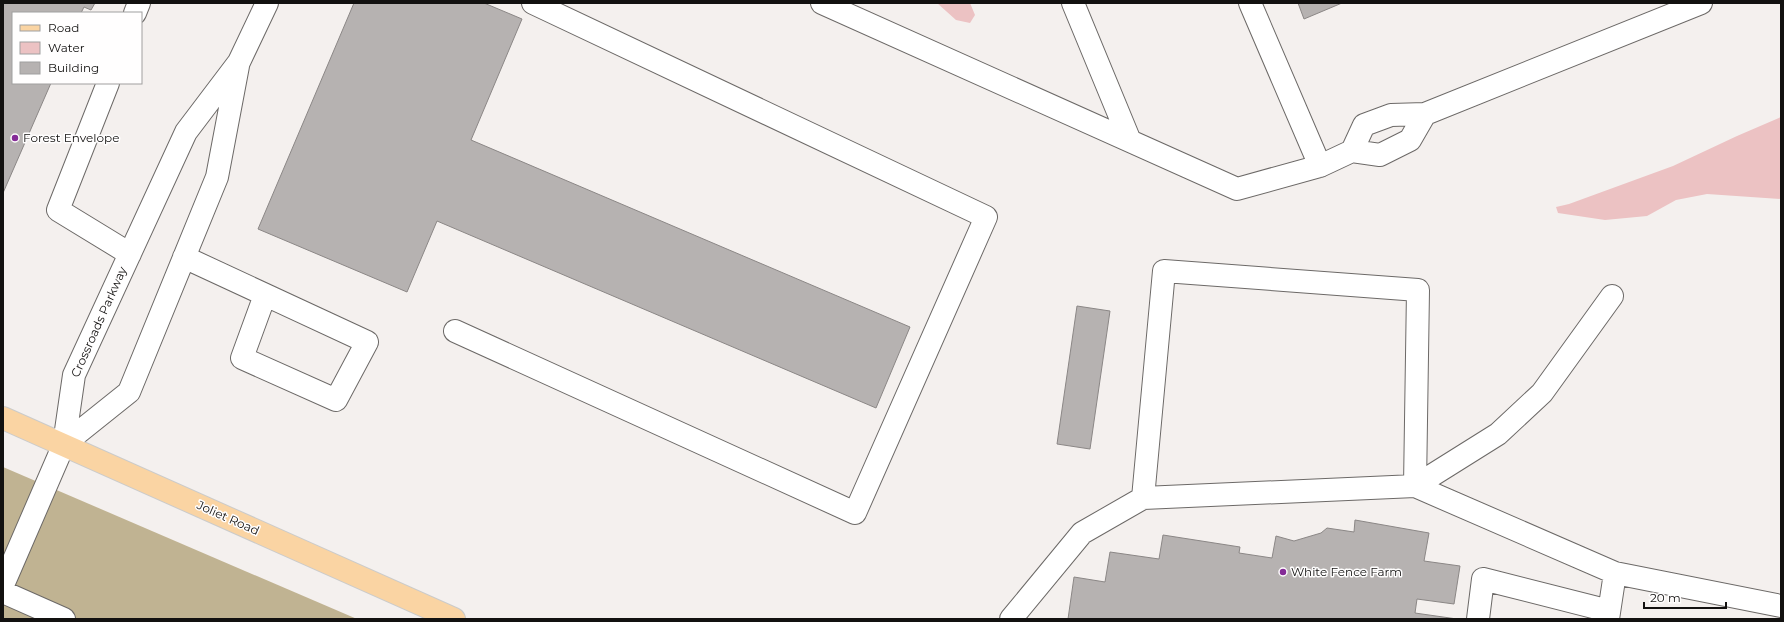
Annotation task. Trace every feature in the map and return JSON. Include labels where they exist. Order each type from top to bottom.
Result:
[{"type":"main road","name":"Joliet Road","points":[[3,418],[454,619]]},
{"type":"street","name":"Crossroads Parkway","points":[[64,444],[74,375],[186,132],[239,62],[267,3]]},
{"type":"street","points":[[455,331],[855,513],[986,217],[533,3]]},
{"type":"street","points":[[822,3],[1237,189],[1320,166],[1352,151],[1380,155],[1410,140],[1425,114]]},
{"type":"street","points":[[1073,3],[1130,141]]},
{"type":"street","points":[[1250,3],[1320,166]]},
{"type":"street","points":[[1352,151],[1364,125],[1391,115],[1425,114],[1700,3]]},
{"type":"street","name":"Crossroads Parkway","points":[[64,444],[129,392],[217,177],[239,62]]},
{"type":"street","points":[[108,84],[58,210],[130,254]]},
{"type":"street","points":[[184,257],[367,342],[336,400],[242,358],[265,295]]},
{"type":"street","points":[[1143,498],[1164,270],[1418,290],[1415,486]]},
{"type":"street","points":[[1415,486],[1498,434],[1536,398],[1612,296]]},
{"type":"street","points":[[3,585],[64,444]]},
{"type":"street","points":[[1011,619],[1082,533],[1143,498],[1415,486],[1615,573],[1781,606]]},
{"type":"street","points":[[1478,619],[1484,579],[1609,615],[1615,573]]},
{"type":"street","points":[[3,592],[64,619]]},
{"type":"shaded area","points":[[3,467],[357,619],[3,619]]},
{"type":"water","points":[[937,3],[970,3],[975,15],[970,23],[956,20]]},
{"type":"water","points":[[1781,117],[1781,199],[1707,194],[1676,200],[1647,216],[1605,220],[1558,213],[1556,207],[1569,204],[1673,166]]},
{"type":"building","name":"Forest Envelope","points":[[3,3],[95,3],[91,10],[84,7],[82,12],[12,12],[12,84],[51,84],[3,193]]},
{"type":"building","points":[[354,3],[484,3],[522,19],[471,140],[910,327],[876,408],[437,221],[407,292],[258,229]]},
{"type":"building","points":[[1298,3],[1342,3],[1304,19]]},
{"type":"building","points":[[1077,306],[1110,311],[1090,449],[1057,444]]},
{"type":"building","name":"White Fence Farm","points":[[1355,520],[1429,533],[1424,561],[1460,566],[1454,604],[1417,599],[1415,613],[1457,619],[1068,619],[1074,577],[1105,582],[1110,552],[1159,559],[1163,535],[1240,547],[1239,553],[1272,558],[1276,536],[1294,541],[1321,533],[1327,528],[1354,532]]},
{"type":"place","name":"Forest Envelope","points":[[15,138]]},
{"type":"place","name":"White Fence Farm","points":[[1283,572]]}]
